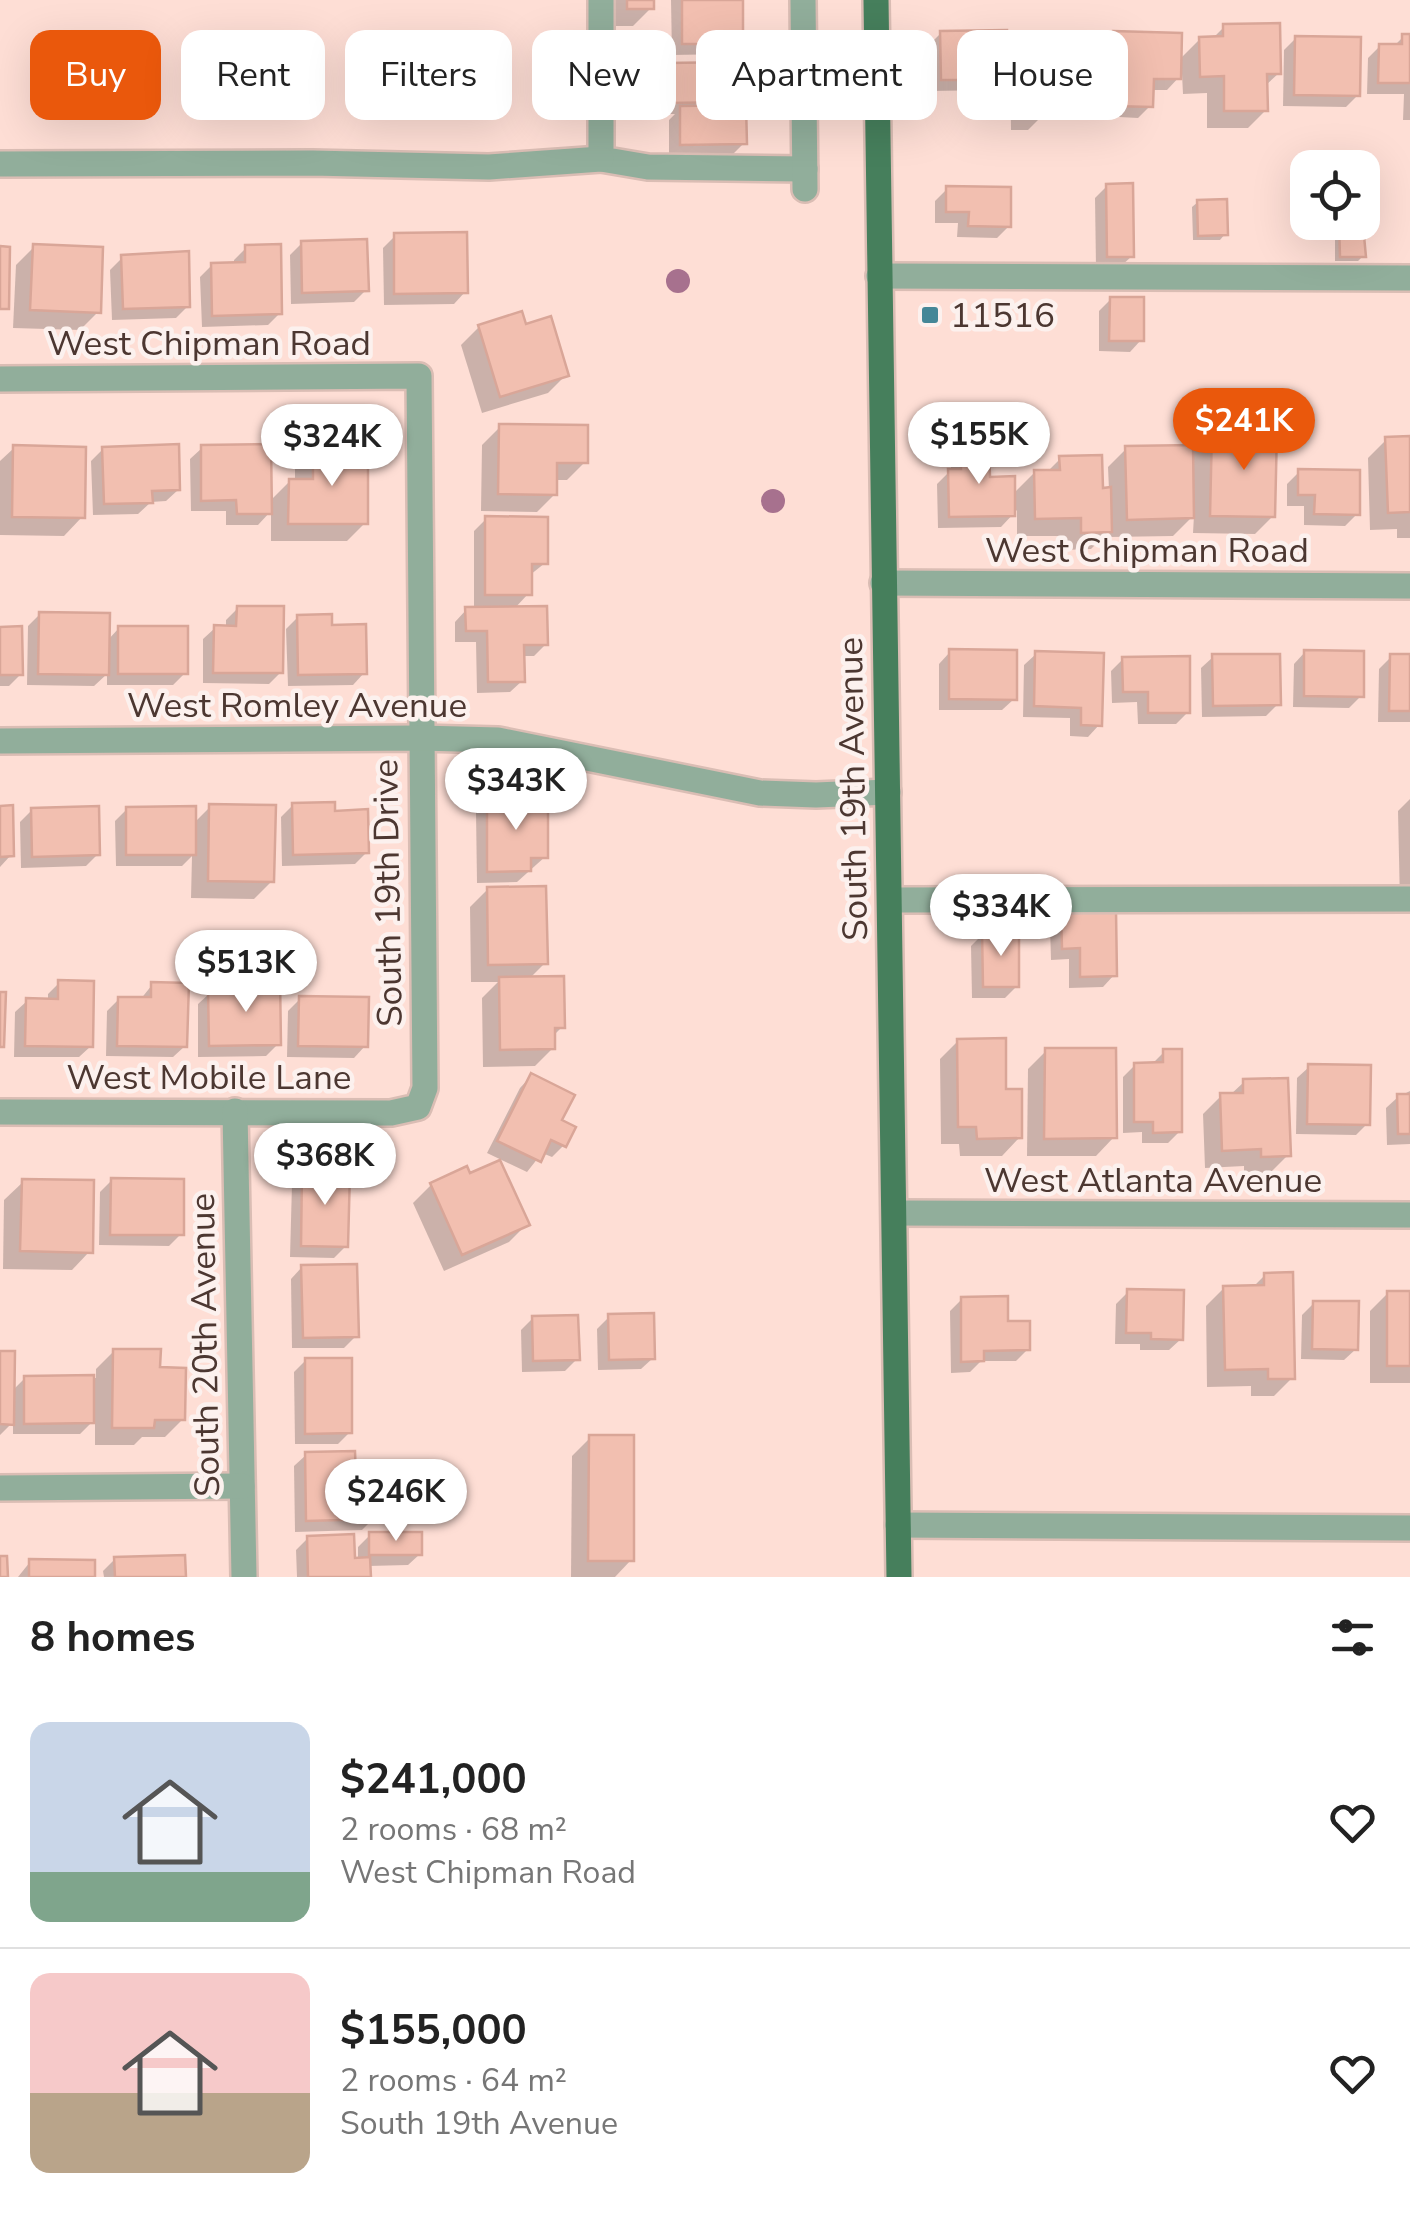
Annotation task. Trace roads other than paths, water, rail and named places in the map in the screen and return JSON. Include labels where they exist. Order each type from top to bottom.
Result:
[{"type":"main road","name":"South 19th Avenue","points":[[876,0],[899,1577]]},
{"type":"street","points":[[601,0],[601,160]]},
{"type":"street","points":[[0,164],[312,162],[489,167],[601,160],[805,179],[803,0]]},
{"type":"street","points":[[880,276],[1410,278]]},
{"type":"street","name":"West Chipman Road","points":[[0,379],[419,376]]},
{"type":"street","name":"South 19th Drive","points":[[418,1107],[426,1088],[419,376]]},
{"type":"street","name":"West Chipman Road","points":[[883,584],[1410,586]]},
{"type":"street","name":"West Romley Avenue","points":[[0,741],[498,740],[760,793],[888,792]]},
{"type":"street","points":[[890,900],[1410,899]]},
{"type":"street","name":"West Mobile Lane","points":[[0,1112],[391,1113],[418,1107]]},
{"type":"street","name":"South 20th Avenue","points":[[236,1111],[244,1577]]},
{"type":"street","name":"West Atlanta Avenue","points":[[896,1214],[1410,1215]]},
{"type":"street","points":[[0,1488],[242,1486]]},
{"type":"street","points":[[898,1525],[1410,1528]]},
{"type":"place","name":"11516","points":[[930,315]]}]
